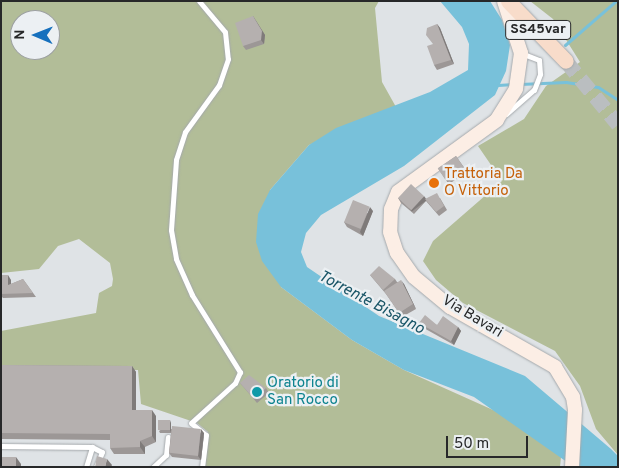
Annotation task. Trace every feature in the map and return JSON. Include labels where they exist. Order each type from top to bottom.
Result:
[{"type":"main road","name":"SS45var","points":[[508,1],[566,61]]},
{"type":"street","name":"Via Bavari","points":[[504,1],[521,53],[516,89],[497,120],[398,192],[391,209],[390,232],[396,253],[414,276],[450,307],[520,344],[555,367],[573,397],[576,410],[572,467]]},
{"type":"lane","points":[[199,1],[208,14],[219,22],[228,42],[227,71],[185,132],[176,160],[171,230],[176,258],[192,295],[240,374],[191,424],[206,434],[202,467]]},
{"type":"lane","points":[[153,467],[166,455],[168,437]]},
{"type":"lane","points":[[1,446],[92,447],[102,452],[96,467]]},
{"type":"lane","points":[[86,467],[92,447]]},
{"type":"green space","points":[[1,1],[379,1],[375,8],[382,82],[396,107],[309,145],[270,190],[281,287],[352,340],[404,370],[502,414],[561,457],[560,467],[204,467],[208,432],[197,423],[141,404],[138,370],[1,368],[1,331],[96,313],[99,293],[112,286],[113,279],[110,263],[79,239],[58,246],[39,269],[1,273]]},
{"type":"green space","points":[[530,1],[618,1],[618,455],[596,429],[580,386],[555,351],[463,303],[436,280],[423,261],[433,241],[502,181],[478,146],[524,119],[546,86],[580,62],[553,19]]},
{"type":"water","points":[[440,1],[490,1],[502,20],[510,45],[506,71],[495,95],[404,166],[321,215],[306,233],[301,252],[307,267],[379,316],[525,376],[611,449],[618,456],[618,467],[574,467],[474,397],[404,370],[352,340],[281,287],[262,261],[256,242],[258,214],[270,190],[309,145],[336,128],[430,92],[468,70],[469,44],[462,27]]},
{"type":"building","points":[[253,16],[262,31],[261,40],[243,46],[235,23]]},
{"type":"building","points":[[437,24],[451,60],[434,65],[427,46],[433,44],[426,35],[427,28]]},
{"type":"building","points":[[456,156],[464,168],[446,180],[438,168]]},
{"type":"building","points":[[411,184],[424,196],[411,210],[398,198]]},
{"type":"building","points":[[437,193],[444,206],[436,212],[425,199]]},
{"type":"building","points":[[353,200],[370,207],[361,229],[344,222]]},
{"type":"building","points":[[379,266],[395,279],[383,290],[370,275]]},
{"type":"building","points":[[1,275],[8,275],[8,285],[23,279],[33,293],[1,294]]},
{"type":"building","points":[[401,280],[413,304],[399,313],[384,291]]},
{"type":"building","points":[[425,315],[437,325],[443,316],[458,327],[451,341],[419,323]]},
{"type":"building","points":[[1,365],[132,366],[132,410],[152,410],[152,436],[140,441],[140,447],[110,448],[110,434],[1,433]]},
{"type":"building","name":"Oratorio di San Rocco","points":[[249,375],[266,388],[254,399],[240,383]]},
{"type":"building","points":[[158,420],[170,420],[170,430],[158,430]]},
{"type":"building","points":[[172,426],[201,429],[198,456],[169,453]]},
{"type":"building","points":[[97,456],[107,459],[105,467],[95,467]]},
{"type":"building","points":[[1,457],[16,457],[16,467],[1,467]]},
{"type":"waterway","points":[[565,45],[616,1]]},
{"type":"waterway","points":[[520,84],[566,82],[598,87],[618,100]]},
{"type":"waterway","points":[[498,85],[514,84]]},
{"type":"tunnel","points":[[566,61],[618,124]]},
{"type":"place","name":"Trattoria Da O Vittorio","points":[[434,183]]},
{"type":"place","name":"Oratorio di San Rocco","points":[[257,392]]},
{"type":"water label","name":"Torrente Bisagno","points":[[371,303]]}]
